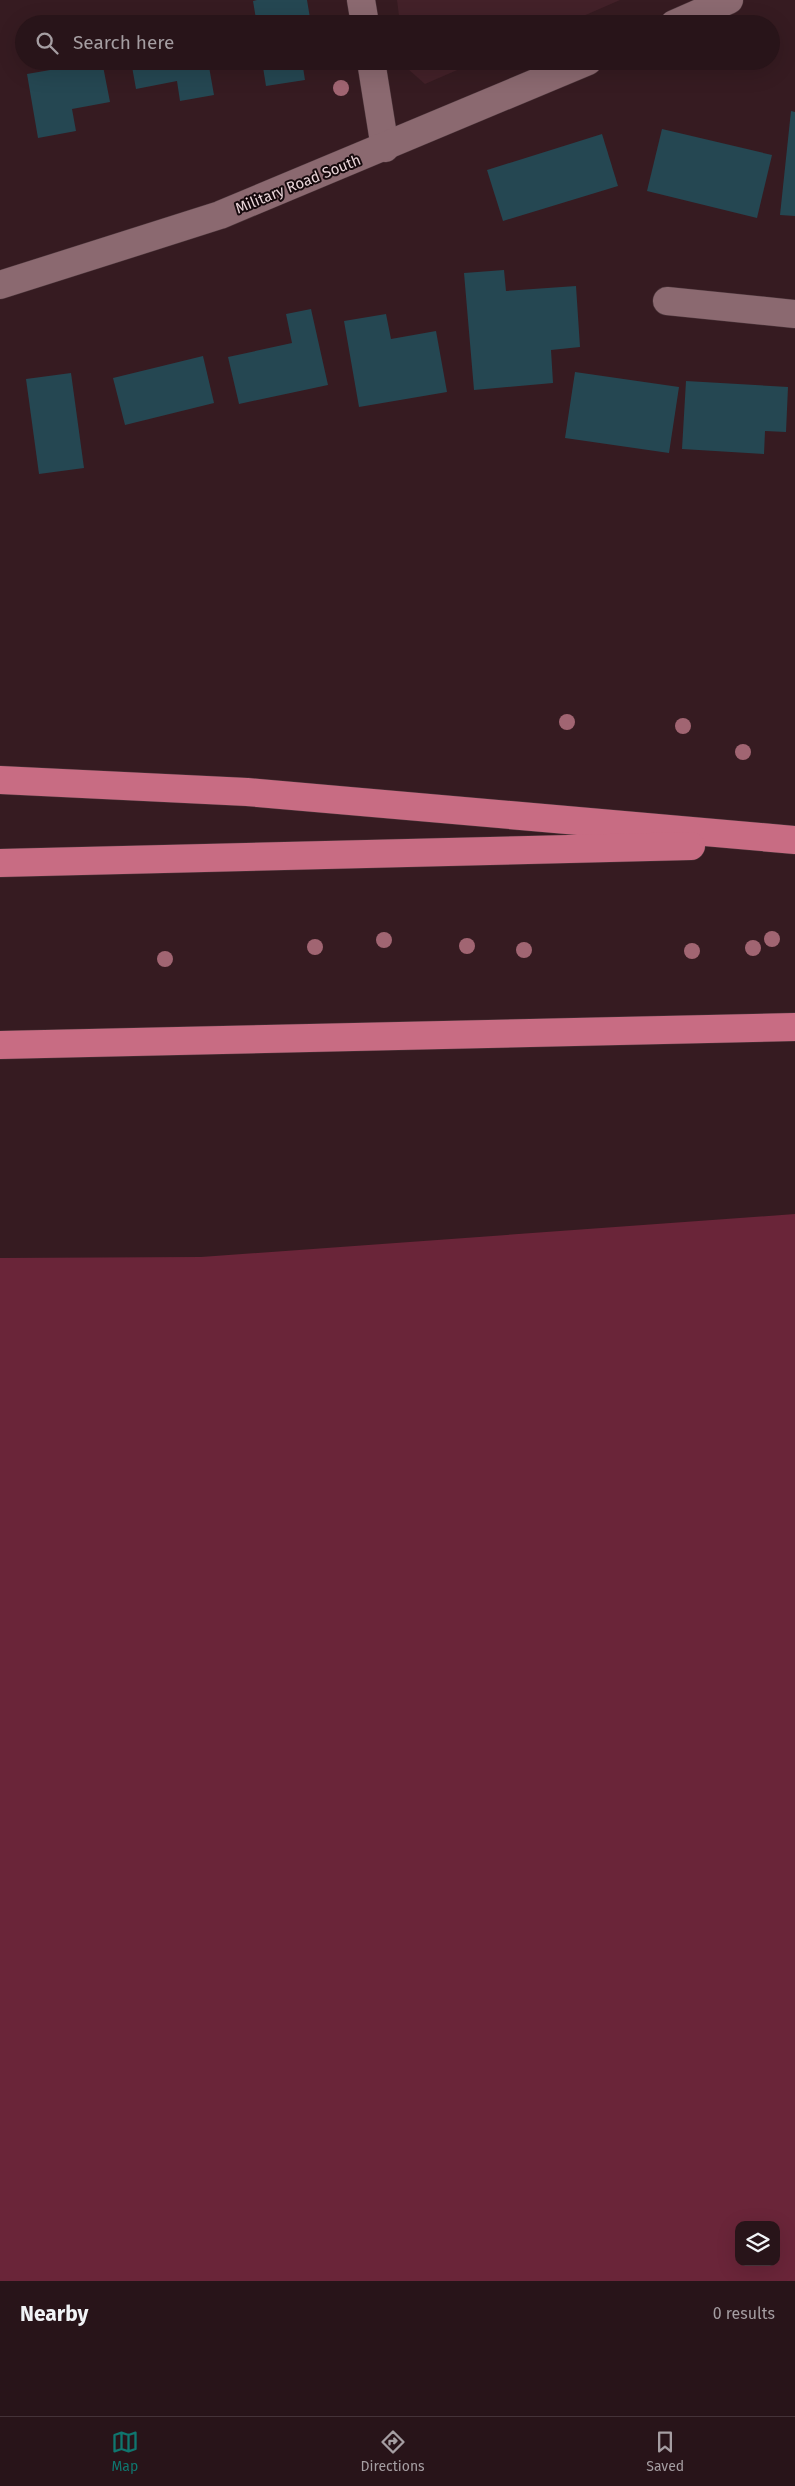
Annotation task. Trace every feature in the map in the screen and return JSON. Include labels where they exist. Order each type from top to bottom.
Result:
[{"type":"highway","points":[[0,780],[247,792],[795,841]]},
{"type":"highway","points":[[0,863],[795,841]]},
{"type":"highway","points":[[0,1045],[795,1026]]},
{"type":"main road","points":[[361,0],[364,15]]},
{"type":"main road","points":[[695,15],[729,0]]},
{"type":"main road","points":[[372,70],[385,148]]},
{"type":"main road","name":"Military Road South","points":[[0,285],[220,215],[385,148],[567,70]]},
{"type":"main road","points":[[667,301],[795,314]]},
{"type":"shaded area","points":[[397,0],[620,0],[586,15],[399,15]]},
{"type":"shaded area","points":[[409,70],[457,70],[425,84]]},
{"type":"shaded area","points":[[795,1214],[795,2281],[0,2281],[0,1258],[201,1257]]},
{"type":"building","points":[[307,0],[310,15],[255,15],[253,1]]},
{"type":"building","points":[[50,70],[104,70],[110,102],[72,109],[76,131],[38,138],[27,74]]},
{"type":"building","points":[[133,70],[210,70],[214,95],[180,101],[177,81],[136,89]]},
{"type":"building","points":[[263,70],[303,70],[305,80],[266,86]]},
{"type":"building","points":[[791,111],[795,112],[795,216],[780,215]]},
{"type":"building","points":[[662,129],[772,155],[757,218],[647,191]]},
{"type":"building","points":[[602,134],[618,186],[503,221],[487,170]]},
{"type":"building","points":[[504,270],[506,291],[576,286],[580,347],[551,350],[553,383],[474,390],[464,273]]},
{"type":"building","points":[[311,309],[328,385],[239,404],[228,357],[292,343],[286,314]]},
{"type":"building","points":[[386,314],[391,339],[436,331],[447,392],[359,407],[344,321]]},
{"type":"building","points":[[203,356],[214,403],[125,425],[113,378]]},
{"type":"building","points":[[575,372],[679,387],[669,453],[565,438]]},
{"type":"building","points":[[71,373],[84,468],[39,474],[26,379]]},
{"type":"building","points":[[686,381],[788,387],[786,432],[765,431],[764,454],[682,449]]}]
